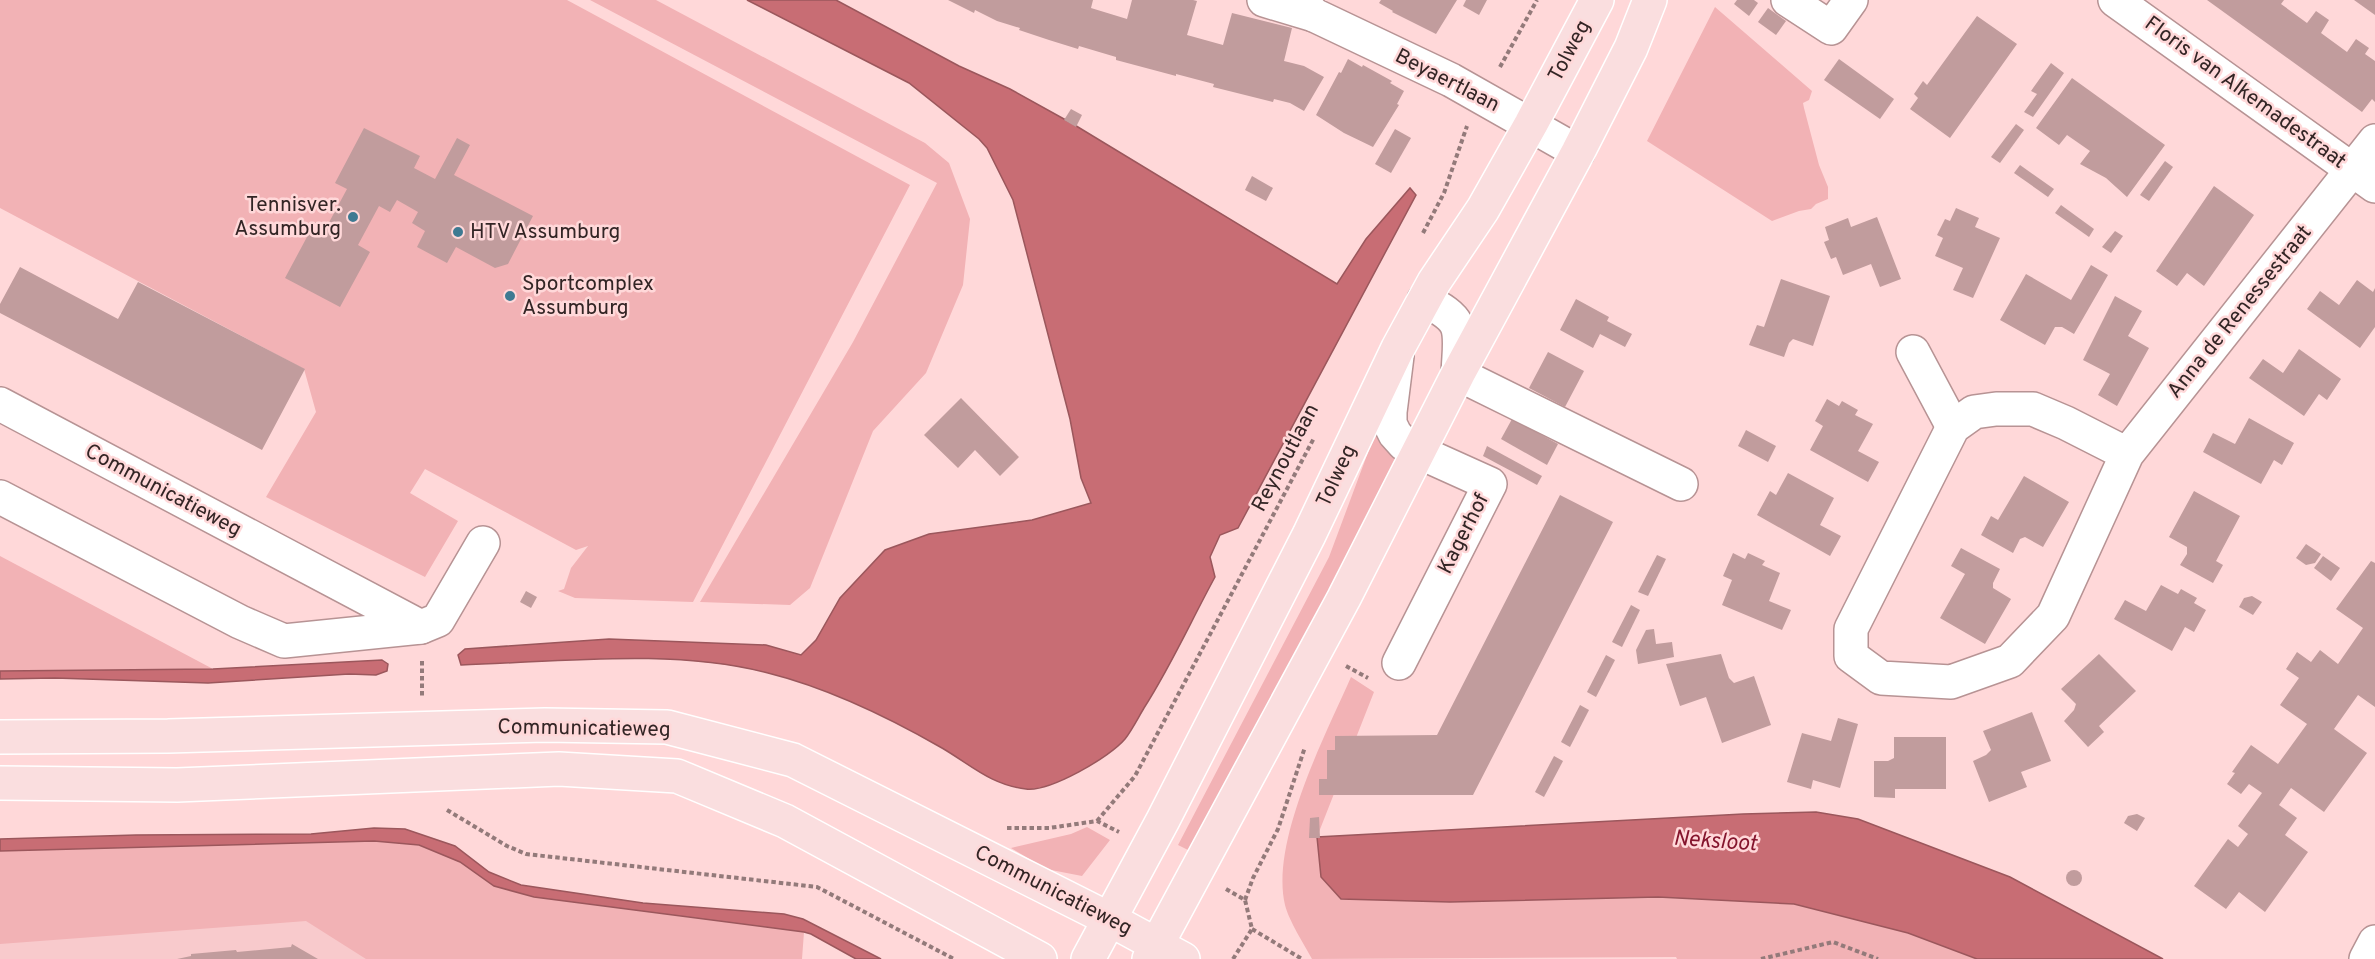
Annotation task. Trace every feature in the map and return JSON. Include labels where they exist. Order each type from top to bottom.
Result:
[{"type":"main road","name":"Tolweg","points":[[1088,959],[1164,820],[1309,535],[1398,348],[1424,300],[1483,209],[1597,0]]},
{"type":"main road","points":[[1163,954],[1458,374],[1578,152],[1631,48],[1650,0]]},
{"type":"main road","name":"Communicatieweg","points":[[0,737],[204,736],[545,725],[667,727],[793,760],[1109,919],[1163,954]]},
{"type":"main road","name":"Communicatieweg","points":[[0,783],[177,784],[559,769],[677,776],[784,821],[1040,959]]},
{"type":"street","name":"Beyaertlaan","points":[[1264,0],[1307,8],[1451,80],[1489,87],[1531,124],[1578,152]]},
{"type":"street","points":[[1788,0],[1831,28],[1851,0]]},
{"type":"street","name":"Floris van Alkemadestraat","points":[[2115,0],[2364,178]]},
{"type":"street","name":"Anna de Renessestraat","points":[[1953,427],[1851,629],[1851,656],[1881,678],[1951,682],[2010,661],[2053,616],[2127,454],[2364,178],[2375,141]]},
{"type":"street","points":[[1424,300],[1447,311],[1457,323],[1460,338],[1458,374],[1681,484]]},
{"type":"street","name":"Kagerhof","points":[[1398,348],[1390,424],[1404,444],[1490,484],[1399,663]]},
{"type":"street","points":[[1913,352],[1953,427],[1974,412],[1996,409],[2033,409],[2127,454]]},
{"type":"street","name":"Communicatieweg","points":[[0,404],[421,627]]},
{"type":"street","points":[[0,497],[240,622],[284,641],[421,627],[438,620],[483,543]]},
{"type":"street","points":[[2366,959],[2375,942]]},
{"type":"path","points":[[1422,234],[1444,193],[1464,130],[1537,0]]},
{"type":"path","name":"Reynoutlaan","points":[[1097,821],[1135,776],[1317,432]]},
{"type":"path","points":[[421,627],[422,703]]},
{"type":"path","points":[[443,809],[452,812],[507,846],[526,854],[817,887],[954,959]]},
{"type":"path","points":[[1233,959],[1252,929],[1302,959]]},
{"type":"path","points":[[1761,959],[1833,942],[1878,959]]},
{"type":"shaded area","name":"Sportcomplex Assumburg","points":[[0,0],[567,0],[910,185],[693,602],[575,598],[558,591],[564,589],[571,568],[588,546],[576,550],[425,469],[410,493],[458,521],[425,577],[266,497],[316,412],[304,369],[0,208]]},
{"type":"shaded area","points":[[590,0],[656,0],[925,143],[949,163],[970,219],[963,285],[926,373],[873,431],[810,588],[790,605],[700,602],[853,342],[937,183]]},
{"type":"shaded area","points":[[1715,7],[1812,91],[1809,100],[1803,103],[1819,165],[1828,187],[1828,199],[1811,209],[1772,221],[1647,141]]},
{"type":"shaded area","points":[[1376,431],[1380,432],[1387,451],[1404,460],[1190,851],[1178,845],[1329,557]]},
{"type":"shaded area","points":[[0,556],[213,669],[0,671]]},
{"type":"shaded area","points":[[1351,677],[1374,692],[1317,837],[1321,877],[1341,899],[1450,902],[1658,897],[1794,904],[1908,933],[1977,959],[1677,959],[1676,957],[1312,959],[1285,905],[1282,880],[1285,851],[1292,821],[1315,758]]},
{"type":"shaded area","points":[[1087,827],[1110,840],[1082,876],[1046,869],[1011,848],[1071,834]]},
{"type":"shaded area","points":[[374,841],[419,845],[460,862],[494,886],[534,897],[804,932],[802,959],[366,959],[306,921],[0,944],[0,851]]},
{"type":"shaded area","points":[[392,869],[546,959],[0,959],[0,883]]},
{"type":"water","points":[[747,0],[836,0],[959,66],[1010,89],[1073,124],[1337,284],[1366,239],[1410,188],[1416,195],[1238,528],[1220,535],[1210,557],[1215,577],[1133,728],[1125,739],[1107,755],[1079,772],[1049,785],[1026,789],[1002,783],[921,736],[857,704],[790,679],[731,665],[655,659],[615,659],[461,665],[458,655],[465,649],[609,639],[766,645],[801,655],[816,640],[840,598],[885,550],[929,534],[1032,520],[1091,503],[1081,478],[1070,419],[1013,200],[987,148],[909,83]]},
{"type":"water","points":[[382,660],[388,664],[387,671],[376,675],[349,674],[208,683],[55,678],[0,679],[0,671],[213,669]]},
{"type":"water","name":"Neksloot","points":[[1816,812],[1858,819],[2010,877],[2163,959],[1977,959],[1908,933],[1794,904],[1658,897],[1450,902],[1341,899],[1321,877],[1317,837],[1743,814]]},
{"type":"water","points":[[374,828],[405,829],[455,846],[489,872],[521,885],[643,903],[784,914],[803,919],[881,959],[856,959],[804,932],[534,897],[494,886],[460,862],[419,845],[374,841],[0,851],[0,839],[136,835],[311,834]]},
{"type":"building","points":[[948,0],[1093,0],[1091,8],[1127,19],[1132,0],[1193,0],[1197,1],[1187,35],[1223,45],[1232,13],[1292,28],[1284,61],[1304,66],[1324,77],[1304,111],[1290,103],[1274,99],[1273,102],[1213,87],[1214,84],[1116,60],[1116,57],[1049,40],[1019,30],[1020,28],[997,21],[975,10],[974,13]]},
{"type":"building","points":[[1381,0],[1457,0],[1436,34],[1392,12],[1379,3]]},
{"type":"building","points":[[1466,0],[1487,0],[1479,15],[1463,6]]},
{"type":"building","points":[[1737,0],[1754,0],[1758,3],[1749,16],[1734,4]]},
{"type":"building","points":[[2207,0],[2284,0],[2281,4],[2307,23],[2316,11],[2329,20],[2321,33],[2347,52],[2356,39],[2369,48],[2365,54],[2375,61],[2375,102],[2372,99],[2362,112]]},
{"type":"building","points":[[2354,0],[2375,0],[2375,15]]},
{"type":"building","points":[[1768,8],[1786,21],[1776,35],[1758,22]]},
{"type":"building","points":[[1977,16],[2017,44],[1950,138],[1910,109],[1918,98],[1914,94],[1923,81],[1927,85]]},
{"type":"building","points":[[1348,59],[1392,81],[1390,83],[1404,91],[1397,104],[1399,105],[1373,147],[1344,133],[1316,115]]},
{"type":"building","points":[[1839,59],[1894,99],[1880,119],[1824,80]]},
{"type":"building","points":[[2051,63],[2064,73],[2033,117],[2024,112],[2037,94],[2031,91]]},
{"type":"building","points":[[2072,78],[2165,145],[2127,197],[2106,178],[2080,164],[2090,151],[2067,135],[2059,145],[2036,128]]},
{"type":"building","points":[[1071,109],[1082,115],[1076,127],[1064,120]]},
{"type":"building","points":[[2016,124],[2024,130],[2000,163],[1991,157]]},
{"type":"building","points":[[364,128],[420,156],[414,168],[435,179],[457,138],[470,145],[454,175],[533,216],[508,264],[495,268],[456,247],[447,263],[417,247],[425,231],[412,223],[418,212],[397,200],[390,212],[379,206],[358,245],[370,252],[340,307],[285,278],[315,222],[326,228],[347,189],[335,183]]},
{"type":"building","points":[[1395,129],[1411,138],[1391,173],[1375,164]]},
{"type":"building","points":[[2165,161],[2173,167],[2149,201],[2140,195]]},
{"type":"building","points":[[2020,165],[2054,189],[2048,197],[2014,173]]},
{"type":"building","points":[[1252,176],[1273,188],[1266,201],[1245,190]]},
{"type":"building","points":[[2214,186],[2254,215],[2204,286],[2187,273],[2177,286],[2156,271]]},
{"type":"building","points":[[2061,205],[2094,229],[2089,237],[2055,213]]},
{"type":"building","points":[[1956,208],[1979,218],[1975,227],[2000,238],[1973,298],[1953,290],[1963,268],[1935,256],[1943,238],[1937,235],[1945,219],[1950,221]]},
{"type":"building","points":[[1877,217],[1901,279],[1880,287],[1871,264],[1843,275],[1836,257],[1831,259],[1824,242],[1829,240],[1825,227],[1848,218],[1851,227]]},
{"type":"building","points":[[2115,231],[2123,236],[2111,253],[2102,247]]},
{"type":"building","points":[[2091,265],[2108,275],[2074,334],[2062,327],[2055,327],[2045,345],[2000,320],[2026,274],[2071,300]]},
{"type":"building","points":[[20,267],[118,319],[138,282],[305,369],[262,450],[0,313],[0,304]]},
{"type":"building","points":[[1781,279],[1830,296],[1813,346],[1793,339],[1784,357],[1749,345],[1757,325],[1764,327]]},
{"type":"building","points":[[2357,280],[2373,292],[2375,288],[2375,327],[2360,348],[2307,309],[2320,291],[2339,305]]},
{"type":"building","points":[[2115,296],[2142,311],[2128,336],[2149,348],[2117,406],[2098,395],[2110,374],[2083,360]]},
{"type":"building","points":[[1576,299],[1609,317],[1607,321],[1632,334],[1625,347],[1600,334],[1593,348],[1560,330]]},
{"type":"building","points":[[2299,349],[2341,379],[2327,400],[2319,394],[2304,416],[2249,378],[2263,359],[2283,373]]},
{"type":"building","points":[[1548,352],[1584,371],[1565,407],[1529,388]]},
{"type":"building","points":[[961,398],[1019,457],[1000,476],[975,450],[958,468],[924,435]]},
{"type":"building","points":[[1827,399],[1839,406],[1842,401],[1858,410],[1855,415],[1873,424],[1858,451],[1879,462],[1868,482],[1810,450],[1823,426],[1815,421]]},
{"type":"building","points":[[2249,418],[2294,443],[2282,465],[2274,460],[2261,484],[2203,452],[2213,433],[2235,444]]},
{"type":"building","points":[[1512,419],[1558,444],[1547,465],[1501,439]]},
{"type":"building","points":[[1746,430],[1776,446],[1768,462],[1738,446]]},
{"type":"building","points":[[1487,446],[1542,476],[1537,485],[1483,456]]},
{"type":"building","points":[[1788,473],[1834,498],[1820,525],[1841,536],[1830,556],[1757,515],[1770,491],[1776,495]]},
{"type":"building","points":[[2024,476],[2069,502],[2043,547],[2025,537],[2020,539],[2013,553],[1981,535],[1991,516],[1998,520]]},
{"type":"building","points":[[2194,491],[2240,516],[2216,561],[2223,565],[2213,583],[2180,565],[2187,554],[2187,547],[2169,537]]},
{"type":"building","points":[[1560,495],[1613,522],[1473,795],[1319,795],[1319,779],[1327,779],[1327,750],[1335,750],[1335,736],[1437,735]]},
{"type":"building","points":[[2306,544],[2321,554],[2315,563],[2306,565],[2296,558]]},
{"type":"building","points":[[1961,548],[2000,569],[1993,588],[2011,599],[1985,644],[1940,618],[1965,574],[1951,566]]},
{"type":"building","points":[[1733,553],[1745,559],[1748,553],[1765,561],[1762,565],[1780,573],[1769,601],[1791,610],[1782,630],[1722,605],[1732,580],[1723,576]]},
{"type":"building","points":[[1657,555],[1666,559],[1648,596],[1638,592]]},
{"type":"building","points":[[2323,556],[2340,568],[2331,581],[2314,568]]},
{"type":"building","points":[[2371,561],[2375,563],[2375,707],[2358,695],[2334,729],[2367,753],[2324,812],[2291,788],[2279,805],[2297,818],[2285,835],[2308,852],[2265,912],[2239,892],[2226,909],[2194,886],[2228,839],[2238,847],[2248,834],[2238,826],[2262,793],[2249,784],[2241,794],[2227,784],[2235,773],[2232,772],[2251,745],[2278,764],[2307,724],[2280,705],[2299,678],[2286,669],[2297,652],[2311,662],[2320,650],[2338,664],[2363,628],[2336,609]]},
{"type":"building","points":[[2161,585],[2178,594],[2181,589],[2197,598],[2194,603],[2206,610],[2194,632],[2185,627],[2172,651],[2114,619],[2125,600],[2146,611]]},
{"type":"building","points":[[526,591],[537,597],[531,608],[520,602]]},
{"type":"building","points":[[2252,596],[2262,602],[2253,615],[2239,607],[2244,598]]},
{"type":"building","points":[[1631,605],[1640,610],[1622,647],[1612,642]]},
{"type":"building","points":[[1654,629],[1656,644],[1672,642],[1674,657],[1638,664],[1636,650],[1646,630]]},
{"type":"building","points":[[1721,654],[1729,678],[1734,683],[1754,676],[1771,725],[1722,743],[1706,697],[1680,706],[1666,664]]},
{"type":"building","points":[[2099,654],[2136,691],[2099,726],[2104,732],[2088,747],[2064,721],[2074,710],[2076,704],[2061,689]]},
{"type":"building","points":[[1606,655],[1615,660],[1596,697],[1587,692]]},
{"type":"building","points":[[1580,705],[1589,710],[1570,747],[1561,742]]},
{"type":"building","points":[[2032,712],[2051,761],[2021,772],[2027,787],[1989,802],[1973,761],[1991,750],[1983,731]]},
{"type":"building","points":[[1838,718],[1858,724],[1840,788],[1813,780],[1811,789],[1787,782],[1802,733],[1831,741]]},
{"type":"building","points":[[1894,737],[1946,737],[1946,789],[1895,789],[1895,798],[1874,797],[1874,761],[1888,761],[1894,758]]},
{"type":"building","points":[[1554,756],[1563,761],[1544,797],[1535,792]]},
{"type":"building","points":[[2137,814],[2145,818],[2137,831],[2124,823],[2128,816]]},
{"type":"building","points":[[1319,817],[1320,838],[1309,838],[1310,818]]},
{"type":"building","points":[[2071,870],[2077,870],[2082,878],[2080,884],[2071,886],[2066,881],[2066,875]]},
{"type":"building","points":[[292,944],[318,959],[177,959],[191,956],[191,954],[291,947]]},
{"type":"place","name":"Tennisver. Assumburg","points":[[353,217]]},
{"type":"place","name":"HTV Assumburg","points":[[458,232]]},
{"type":"place","name":"Sportcomplex Assumburg","points":[[510,296]]}]
